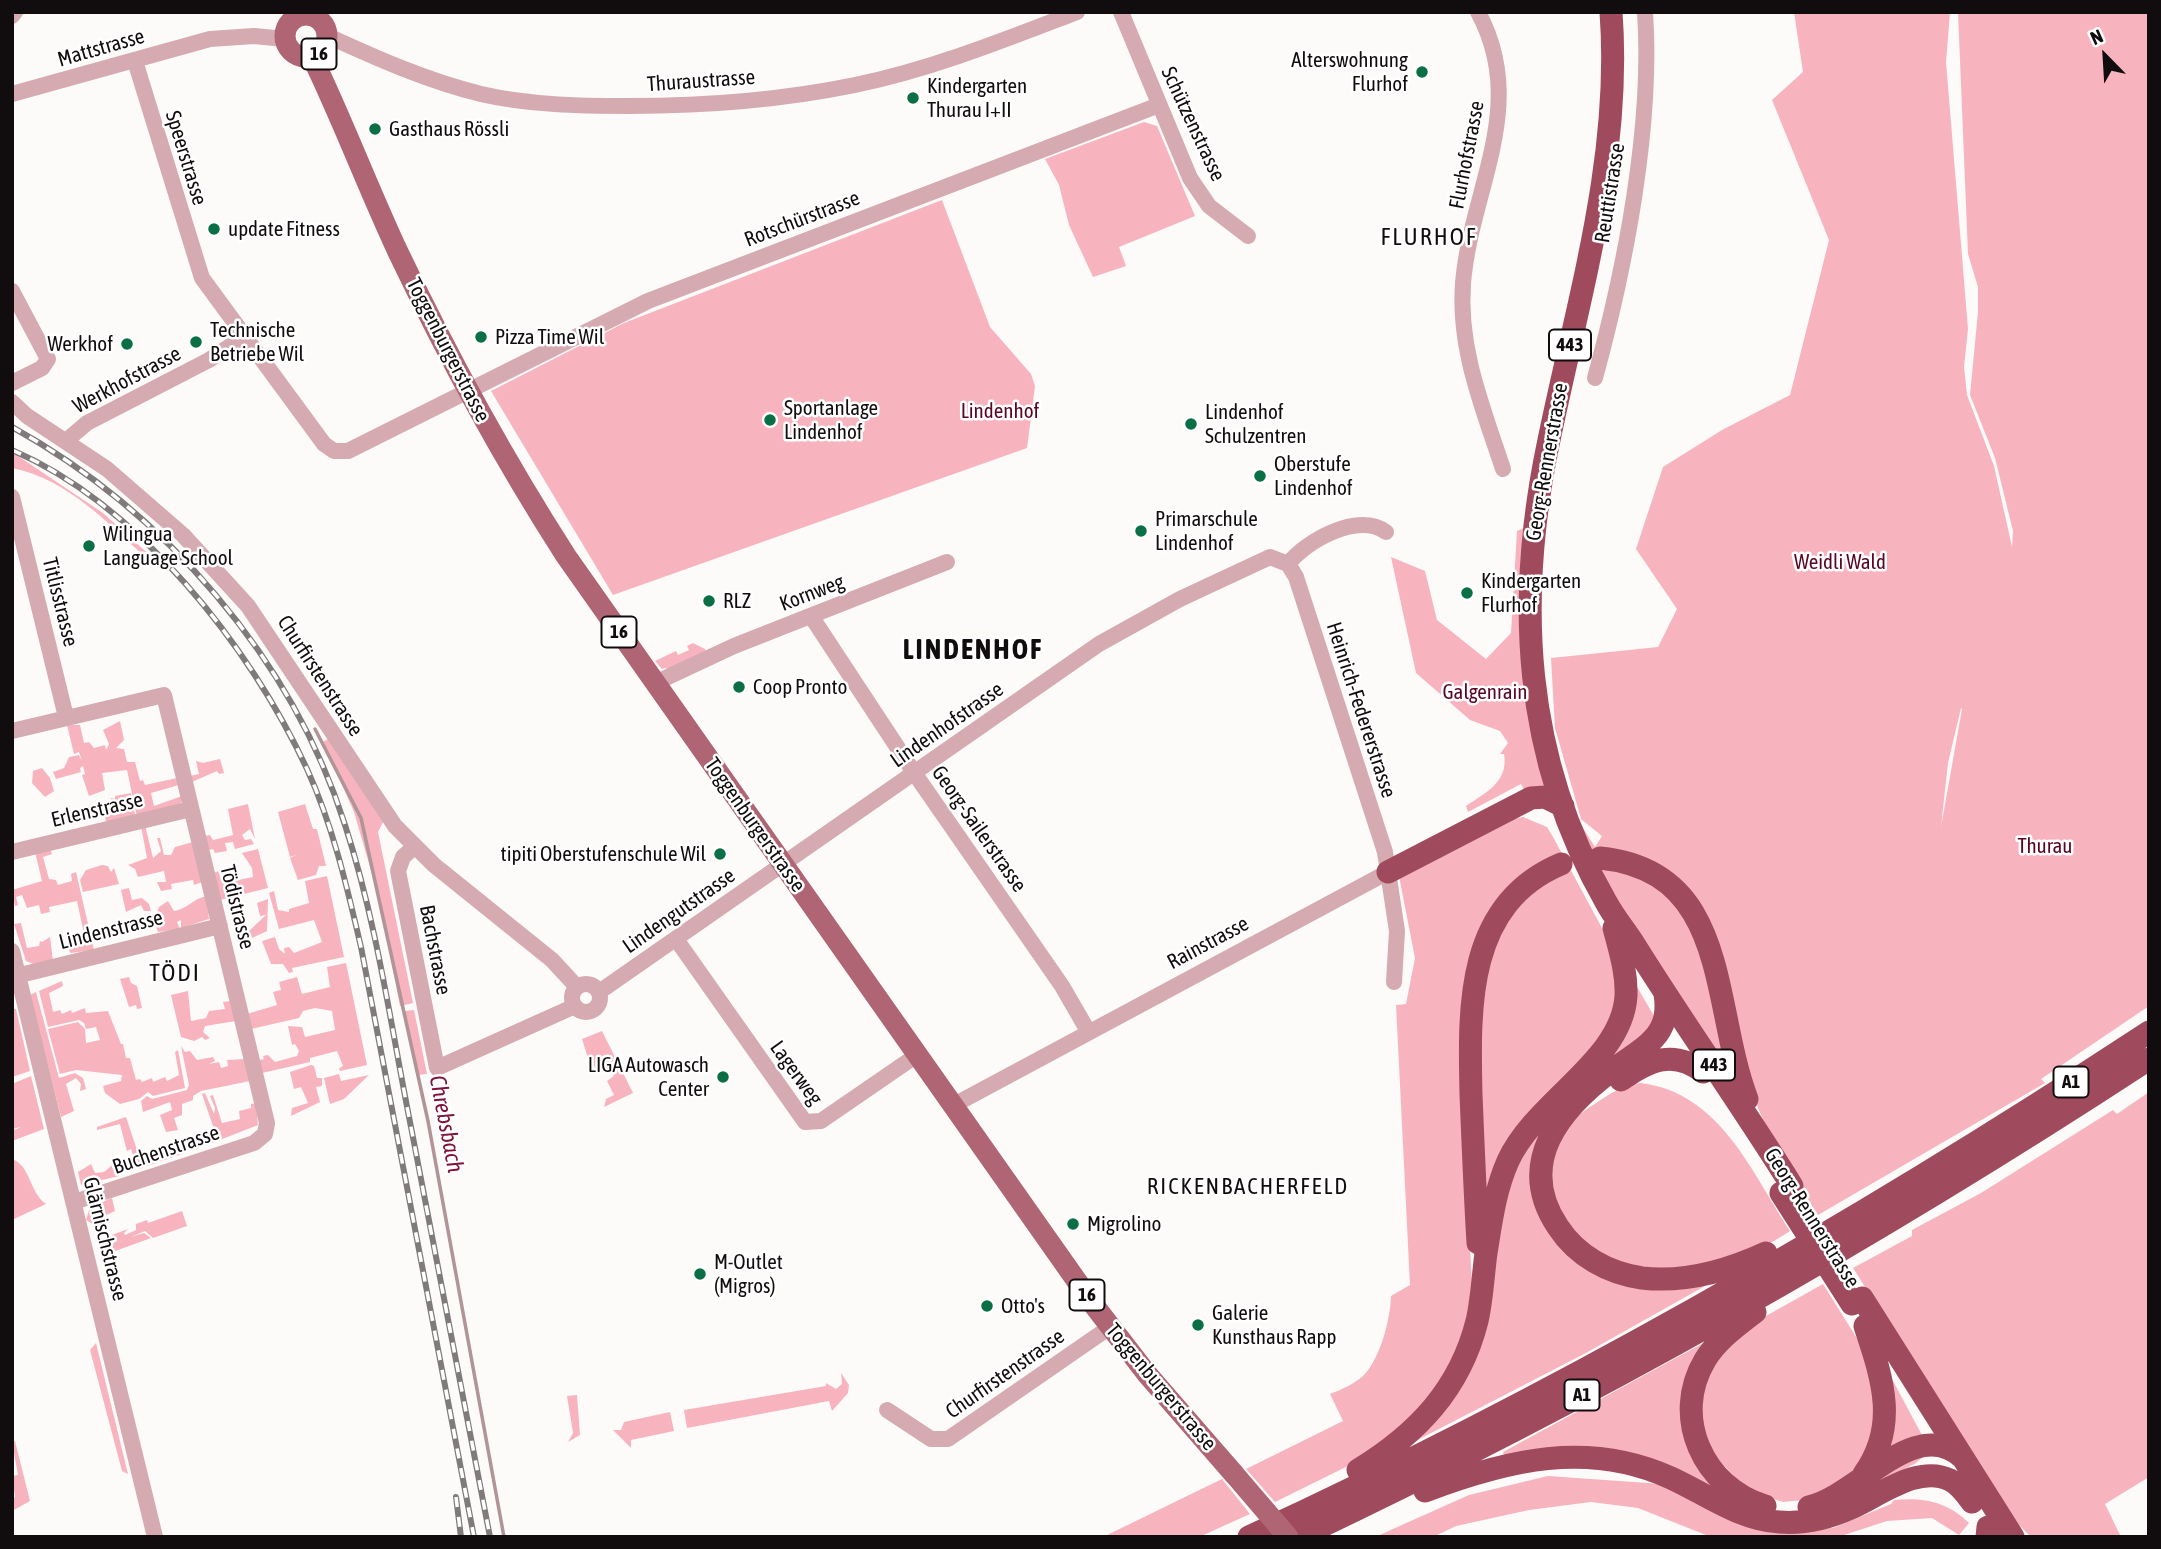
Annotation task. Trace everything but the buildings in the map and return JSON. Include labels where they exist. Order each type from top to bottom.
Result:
[{"type":"highway","name":"Georg-Rennerstrasse","points":[[1611,12],[1613,78],[1606,166],[1535,517],[1529,589],[1532,678],[1538,715],[1563,806],[1606,903],[1614,929],[1665,1020],[1786,1190],[1857,1301],[1934,1412],[2013,1537]]},
{"type":"highway","points":[[1388,872],[1531,798],[1545,797],[1563,806]]},
{"type":"highway","points":[[1600,858],[1628,862],[1654,873],[1673,887],[1697,916],[1713,955],[1736,1068],[1762,1138]]},
{"type":"highway","points":[[1480,1291],[1469,1045],[1475,976],[1487,939],[1516,893],[1534,878],[1562,864]]},
{"type":"highway","name":"Georg-Rennerstrasse","points":[[1606,903],[1762,1138],[1786,1190]]},
{"type":"highway","points":[[1246,1537],[1370,1463],[1427,1417],[1449,1389],[1466,1355],[1478,1318],[1497,1193],[1514,1149],[1538,1115],[1601,1053],[1620,1023],[1626,994],[1614,929]]},
{"type":"highway","points":[[1665,994],[1665,1020],[1656,1036],[1581,1094],[1558,1119],[1545,1150],[1541,1173],[1545,1200],[1567,1239],[1588,1258],[1612,1270],[1652,1279],[1683,1278],[1719,1271],[1770,1252],[1830,1219],[1857,1214]]},
{"type":"highway","name":"A1","points":[[1246,1537],[1567,1379],[1857,1214],[2149,1032]]},
{"type":"highway","points":[[1571,1106],[1587,1101],[1630,1073],[1666,1058],[1682,1059],[1703,1072]]},
{"type":"highway","name":"A1","points":[[1309,1532],[1580,1396],[1840,1250],[2149,1059]]},
{"type":"highway","points":[[1840,1250],[1717,1345],[1697,1377],[1691,1416],[1697,1445],[1710,1469],[1728,1488],[1751,1501],[1783,1509],[1807,1507],[1839,1496],[1906,1449],[1923,1443],[1949,1447],[1962,1458]]},
{"type":"highway","name":"Georg-Rennerstrasse","points":[[1857,1301],[1866,1326],[1990,1534]]},
{"type":"highway","points":[[1856,1485],[1874,1460],[1886,1425],[1886,1398],[1866,1326]]},
{"type":"highway","points":[[1309,1532],[1492,1467],[1553,1456],[1594,1456],[1633,1463],[1735,1510],[1772,1521],[1796,1522],[1823,1518],[1851,1508],[1883,1491],[1926,1460],[1937,1444],[1939,1433],[1934,1412]]},
{"type":"highway","points":[[1883,1491],[1931,1475],[1951,1480],[1972,1502]]},
{"type":"main road","name":"16","points":[[312,14],[324,24],[328,36],[322,51],[312,57],[292,52],[288,25],[300,16],[312,14]]},
{"type":"main road","name":"Toggenburgerstrasse","points":[[312,57],[398,253],[467,391],[547,526],[952,1106],[1110,1327],[1288,1537]]},
{"type":"street","name":"Thuraustrasse","points":[[328,36],[404,70],[484,94],[567,104],[657,106],[729,102],[855,85],[963,54],[1077,12]]},
{"type":"street","name":"Schützenstrasse","points":[[1121,12],[1190,178],[1209,206],[1248,236]]},
{"type":"street","name":"Flurhofstrasse","points":[[1478,12],[1496,58],[1501,100],[1463,281],[1464,343],[1503,470]]},
{"type":"street","name":"Reuttistrasse","points":[[1595,378],[1612,309],[1637,171],[1646,79],[1645,12]]},
{"type":"street","name":"Mattstrasse","points":[[12,94],[223,38],[288,25]]},
{"type":"street","name":"Speerstrasse","points":[[135,61],[196,265],[244,337],[324,444],[334,451],[348,451],[467,391]]},
{"type":"street","name":"Rotschürstrasse","points":[[467,391],[648,301],[1159,105]]},
{"type":"street","points":[[12,291],[48,359],[42,368],[12,383]]},
{"type":"street","name":"Werkhofstrasse","points":[[67,440],[87,423],[209,360],[244,337]]},
{"type":"street","name":"Churfirstenstrasse","points":[[12,401],[27,416],[67,440],[157,510],[231,584],[285,658],[381,808],[415,847],[552,960],[577,987]]},
{"type":"street","name":"Titlisstrasse","points":[[12,497],[66,717]]},
{"type":"street","points":[[1288,564],[1308,544],[1346,528],[1372,526],[1386,532]]},
{"type":"street","name":"Lindenhofstrasse","points":[[783,864],[1124,629],[1255,561],[1275,557],[1288,564]]},
{"type":"street","name":"Kornweg","points":[[655,683],[734,646],[947,562]]},
{"type":"street","name":"Heinrich-Federerstrasse","points":[[1288,564],[1296,578],[1385,852],[1388,872]]},
{"type":"street","name":"Georg-Sailerstrasse","points":[[811,616],[915,774],[1062,986],[1088,1031]]},
{"type":"street","name":"Tödistrasse","points":[[66,717],[164,695],[266,1130]]},
{"type":"street","points":[[12,731],[66,717]]},
{"type":"street","name":"Erlenstrasse","points":[[12,852],[191,809]]},
{"type":"street","name":"Bachstrasse","points":[[415,847],[402,857],[398,871],[437,1068],[575,1006]]},
{"type":"street","name":"Lindengutstrasse","points":[[599,992],[783,864]]},
{"type":"street","points":[[1388,872],[1397,931],[1394,982]]},
{"type":"street","name":"Rainstrasse","points":[[952,1106],[1388,872]]},
{"type":"street","name":"Lindenstrasse","points":[[15,976],[220,926]]},
{"type":"street","name":"Lagerweg","points":[[676,939],[805,1122],[821,1121],[917,1055]]},
{"type":"street","name":"Glärnischstrasse","points":[[12,951],[15,976],[75,1202],[155,1537]]},
{"type":"street","points":[[589,984],[599,992],[599,1004],[593,1010],[585,1012],[575,1006],[573,994],[577,987],[589,984]]},
{"type":"street","name":"Buchenstrasse","points":[[75,1202],[254,1143],[266,1130]]},
{"type":"street","name":"Churfirstenstrasse","points":[[887,1410],[926,1437],[948,1438],[1110,1327]]},
{"type":"green space","name":"Weidli Wald","points":[[1794,12],[1950,12],[1946,62],[1968,329],[1964,367],[1967,395],[1994,466],[2012,547],[2013,531],[1995,458],[1970,395],[1978,287],[1968,254],[1958,12],[2149,12],[2149,1006],[2041,1079],[2045,1083],[1818,1215],[1779,1152],[1755,1101],[1739,1045],[1723,968],[1712,933],[1696,902],[1673,876],[1640,857],[1596,848],[1602,862],[1640,870],[1669,889],[1690,915],[1705,948],[1740,1094],[1695,1032],[1635,935],[1594,859],[1580,823],[1595,847],[1602,836],[1581,819],[1555,728],[1551,658],[1658,647],[1677,609],[1636,549],[1663,467],[1722,430],[1790,395],[1829,240],[1772,100],[1803,72]],"holes":[[[1962,709],[1941,827],[1948,763]]]},
{"type":"green space","points":[[1144,122],[1157,126],[1195,216],[1119,247],[1126,266],[1093,277],[1069,225],[1059,185],[1045,159]]},
{"type":"green space","name":"Sportanlage Lindenhof","points":[[942,200],[990,327],[1031,374],[1035,386],[1027,448],[613,595],[491,391],[624,323]]},
{"type":"green space","points":[[12,452],[103,513],[164,568],[152,563],[70,493],[52,482],[12,468]]},
{"type":"green space","name":"Galgenrain","points":[[1526,527],[1521,626],[1523,659],[1530,724],[1547,788],[1526,794],[1521,784],[1468,812],[1466,806],[1488,791],[1499,779],[1505,764],[1504,754],[1500,754],[1508,743],[1500,731],[1470,720],[1416,673],[1391,557],[1425,571],[1437,620],[1486,659],[1511,633],[1517,531]]},
{"type":"green space","points":[[693,643],[705,649],[707,655],[670,672],[666,668],[662,669],[655,661],[676,651],[678,655],[689,650],[687,646]]},
{"type":"green space","points":[[120,721],[124,740],[116,748],[124,749],[127,762],[135,762],[140,781],[143,780],[145,785],[177,778],[179,785],[151,793],[154,806],[182,796],[181,804],[137,817],[127,770],[102,773],[105,790],[89,796],[82,775],[85,774],[83,766],[80,768],[81,772],[56,779],[53,772],[64,768],[69,757],[79,755],[82,761],[79,752],[74,754],[67,725],[80,725],[84,743],[89,742],[94,748],[105,745],[106,750],[109,744],[103,730]]},
{"type":"green space","points":[[328,739],[383,822],[378,832],[413,1003],[400,1006],[379,898],[354,812],[323,742]]},
{"type":"green space","points":[[220,759],[224,773],[219,774],[217,771],[192,782],[190,776],[199,774],[196,761],[203,763]]},
{"type":"green space","points":[[42,768],[50,778],[54,791],[45,797],[32,783],[33,771]]},
{"type":"green space","points":[[131,793],[135,815],[106,822],[102,805],[111,802],[111,798],[115,799],[115,796]]},
{"type":"green space","points":[[248,804],[255,839],[250,829],[242,835],[245,840],[251,839],[254,844],[235,849],[233,842],[225,843],[227,851],[215,853],[213,849],[209,850],[205,836],[210,835],[213,840],[233,835],[228,809]]},
{"type":"green space","points":[[305,804],[313,829],[317,829],[326,866],[319,866],[316,875],[298,880],[290,858],[296,855],[290,857],[278,812]]},
{"type":"green space","points":[[1523,817],[1547,827],[1603,930],[1619,978],[1613,1021],[1487,1206],[1474,1075],[1494,907],[1461,1076],[1472,1285],[1461,1348],[1418,1416],[1360,1460],[1275,1502],[1246,1469],[1343,1421],[1330,1394],[1357,1381],[1370,1367],[1384,1337],[1391,1296],[1410,1285],[1396,1005],[1406,1004],[1415,958],[1399,876],[1504,821]]},
{"type":"green space","points":[[145,825],[153,858],[161,851],[157,838],[160,838],[164,855],[171,855],[175,847],[193,842],[202,882],[194,885],[193,880],[171,884],[172,889],[161,891],[157,882],[166,882],[164,871],[138,877],[135,869],[128,865],[147,858],[141,826]]},
{"type":"green space","points":[[50,848],[52,854],[43,857],[49,879],[56,880],[58,885],[72,881],[71,874],[76,872],[94,950],[71,953],[65,945],[86,943],[77,901],[49,907],[50,912],[41,914],[39,905],[27,908],[22,895],[16,897],[18,905],[15,906],[12,890],[42,881],[35,852]]},
{"type":"green space","points":[[258,849],[268,888],[220,900],[214,873],[218,871],[222,881],[253,877],[252,868],[242,853]]},
{"type":"green space","points":[[108,866],[111,872],[114,868],[119,884],[83,892],[80,880],[86,870]]},
{"type":"green space","points":[[327,876],[344,957],[292,968],[293,972],[289,973],[283,964],[271,964],[262,941],[275,937],[279,949],[285,954],[284,948],[289,947],[294,953],[322,942],[314,920],[279,929],[269,893],[274,891],[278,910],[289,912],[289,909],[309,903],[305,881]]},
{"type":"green space","points":[[129,888],[132,900],[142,898],[149,904],[151,911],[144,911],[141,905],[126,912],[121,890]]},
{"type":"green space","points":[[206,896],[209,919],[181,928],[181,920],[177,922],[180,929],[158,932],[154,920],[159,907],[168,901],[174,911]]},
{"type":"green space","points":[[268,899],[267,931],[252,938],[249,931],[266,915],[260,916],[257,903]]},
{"type":"green space","points":[[21,923],[27,948],[39,946],[40,941],[50,937],[53,961],[33,964],[26,961],[14,924]]},
{"type":"green space","points":[[346,963],[367,1065],[340,1071],[339,1068],[343,1066],[337,1051],[310,1058],[310,1062],[262,1073],[259,1060],[264,1059],[263,1056],[268,1055],[275,1062],[297,1056],[299,1051],[295,1044],[292,1045],[288,1026],[302,1027],[305,1037],[335,1030],[332,1011],[315,1008],[303,1011],[299,1018],[251,1029],[247,1014],[277,1005],[273,992],[281,990],[279,982],[297,977],[302,994],[330,987],[327,967]]},
{"type":"green space","points":[[129,977],[131,983],[137,986],[142,1008],[137,1009],[136,1005],[129,1007],[120,979]]},
{"type":"green space","points":[[62,981],[63,986],[49,993],[53,1012],[60,1010],[62,1014],[71,1010],[72,1013],[85,1008],[86,1013],[108,1011],[123,1044],[126,1058],[130,1058],[136,1080],[140,1079],[142,1082],[152,1078],[153,1082],[165,1077],[167,1081],[179,1075],[175,1052],[178,1050],[185,1088],[153,1096],[148,1092],[139,1099],[120,1104],[105,1093],[103,1086],[121,1081],[122,1075],[76,1070],[60,1074],[48,1029],[78,1022],[85,1029],[86,1043],[100,1040],[96,1027],[86,1029],[84,1023],[79,1020],[48,1027],[39,991]]},
{"type":"green space","points":[[1636,985],[1658,1023],[1536,1147],[1579,1259],[1702,1280],[1705,1286],[1584,1354],[1406,1446],[1447,1402],[1508,1178]]},
{"type":"green space","points":[[188,991],[191,1021],[206,1018],[209,1011],[225,1009],[223,1002],[231,1001],[236,1021],[205,1026],[203,1032],[210,1038],[205,1040],[202,1037],[194,1041],[181,1037],[171,995]]},
{"type":"green space","points":[[36,992],[59,1078],[75,1073],[83,1078],[86,1089],[80,1091],[81,1084],[76,1078],[66,1084],[74,1111],[61,1117],[30,995]]},
{"type":"green space","points":[[12,1009],[16,1009],[30,1071],[12,1077]]},
{"type":"green space","points":[[414,1010],[427,1074],[417,1075],[405,1011]]},
{"type":"green space","points":[[602,1031],[633,1093],[604,1107],[606,1099],[614,1095],[607,1081],[614,1076],[609,1066],[598,1071],[588,1058],[582,1039]]},
{"type":"green space","points":[[181,1046],[185,1052],[190,1051],[197,1060],[213,1057],[215,1061],[209,1064],[219,1062],[221,1068],[228,1066],[227,1060],[245,1059],[250,1081],[201,1091],[193,1096],[193,1100],[182,1104],[182,1115],[174,1118],[178,1130],[166,1132],[160,1115],[172,1110],[170,1102],[143,1112],[141,1101],[147,1096],[152,1099],[187,1090],[189,1085]]},
{"type":"green space","points":[[314,1066],[317,1078],[322,1078],[322,1086],[316,1087],[320,1102],[291,1116],[292,1108],[308,1103],[301,1087],[294,1089],[290,1072]]},
{"type":"green space","points":[[339,1074],[341,1081],[369,1075],[344,1099],[330,1104],[324,1078]]},
{"type":"green space","points":[[31,1076],[44,1129],[12,1141],[12,1131],[21,1127],[12,1129],[12,1084]]},
{"type":"green space","points":[[1641,1083],[1668,1090],[1692,1102],[1713,1118],[1747,1160],[1790,1231],[1771,1243],[1728,1261],[1681,1270],[1657,1271],[1612,1263],[1584,1245],[1562,1217],[1555,1200],[1549,1167],[1552,1151],[1563,1130],[1580,1114],[1616,1091]]},
{"type":"green space","points":[[2149,1092],[2149,1477],[2105,1504],[2121,1537],[2031,1537],[2012,1518],[1853,1268],[1912,1236],[1912,1230],[1981,1193],[2113,1110],[2117,1114]]},
{"type":"green space","points":[[205,1093],[214,1114],[215,1108],[210,1096],[213,1095],[222,1123],[240,1119],[239,1111],[251,1108],[251,1104],[256,1103],[258,1125],[194,1150],[194,1142],[190,1138],[214,1129],[202,1094]]},
{"type":"green space","points":[[126,1117],[143,1168],[138,1169],[131,1149],[127,1151],[120,1124],[97,1130],[97,1127]]},
{"type":"green space","points":[[182,1144],[185,1153],[147,1166],[144,1157],[149,1153]]},
{"type":"green space","points":[[12,1159],[23,1167],[36,1193],[46,1204],[12,1220]]},
{"type":"green space","points":[[116,1162],[119,1176],[81,1185],[78,1172],[91,1164],[95,1173],[104,1172]]},
{"type":"green space","points":[[112,1198],[115,1211],[104,1216],[106,1223],[96,1226],[86,1220],[90,1207]]},
{"type":"green space","points":[[182,1211],[187,1226],[153,1238],[145,1231],[131,1237],[144,1233],[151,1238],[107,1254],[104,1247],[114,1243],[112,1235],[128,1229],[125,1235],[136,1230],[136,1224],[147,1220],[148,1223]]},
{"type":"green space","points":[[1823,1284],[1858,1340],[1880,1414],[1858,1471],[1803,1500],[1783,1502],[1746,1490],[1704,1443],[1700,1392],[1717,1357],[1757,1321]]},
{"type":"green space","points":[[1709,1340],[1708,1348],[1692,1375],[1688,1389],[1685,1405],[1686,1427],[1702,1466],[1732,1497],[1751,1507],[1772,1514],[1793,1515],[1814,1511],[1852,1492],[1910,1451],[1922,1448],[1928,1452],[1916,1463],[1819,1513],[1785,1517],[1757,1512],[1658,1465],[1627,1457],[1570,1450],[1504,1457],[1503,1452]]},
{"type":"green space","points":[[96,1343],[128,1474],[122,1471],[90,1350]]},
{"type":"green space","points":[[841,1373],[849,1385],[848,1393],[832,1411],[829,1401],[687,1428],[684,1410],[826,1386],[826,1383],[836,1389],[842,1384]]},
{"type":"green space","points":[[1892,1379],[1923,1437],[1887,1456]]},
{"type":"green space","points":[[577,1395],[580,1435],[568,1442],[573,1433],[567,1396]]},
{"type":"green space","points":[[670,1412],[674,1431],[631,1440],[631,1448],[613,1430],[621,1430],[624,1422]]},
{"type":"green space","points":[[15,1441],[30,1501],[12,1511],[12,1499],[15,1497],[12,1476],[18,1475],[12,1442]]},
{"type":"green space","points":[[1548,1476],[1662,1484],[1776,1531],[1833,1528],[1891,1504],[1894,1500],[1905,1499],[1925,1500],[1944,1506],[1969,1523],[1959,1535],[1932,1518],[1887,1521],[1838,1537],[1711,1537],[1638,1508],[1591,1502],[1529,1510],[1456,1526],[1433,1537],[1375,1537],[1469,1495]]},
{"type":"green space","points":[[1222,1479],[1250,1514],[1199,1537],[1103,1537]]},
{"type":"waterway","name":"Chrebsbach","points":[[315,729],[361,818],[428,1121],[504,1537]]},
{"type":"railway","points":[[12,427],[68,461],[121,501],[170,546],[216,595],[256,648],[292,704],[322,763],[345,825],[375,937],[490,1537]]},
{"type":"railway","points":[[12,450],[59,474],[104,506],[146,543],[186,584],[255,675],[307,769],[338,857],[361,947],[474,1537]]},
{"type":"railway","points":[[456,1497],[461,1537]]},
{"type":"place","name":"Alterswohnung Flurhof","points":[[1422,72]]},
{"type":"place","name":"Kindergarten Thurau I+II","points":[[913,98]]},
{"type":"place","name":"Gasthaus Rössli","points":[[375,129]]},
{"type":"place","name":"update Fitness","points":[[214,229]]},
{"type":"place","name":"Pizza Time Wil","points":[[481,337]]},
{"type":"place","name":"Technische Betriebe Wil","points":[[196,342]]},
{"type":"place","name":"Werkhof","points":[[127,344]]},
{"type":"place","name":"Sportanlage Lindenhof","points":[[770,420]]},
{"type":"place","name":"Lindenhof Schulzentren","points":[[1191,424]]},
{"type":"place","name":"Oberstufe Lindenhof","points":[[1260,476]]},
{"type":"place","name":"Primarschule Lindenhof","points":[[1141,531]]},
{"type":"place","name":"Wilingua Language School","points":[[89,546]]},
{"type":"place","name":"Kindergarten Flurhof","points":[[1467,593]]},
{"type":"place","name":"RLZ","points":[[709,601]]},
{"type":"place","name":"Coop Pronto","points":[[739,687]]},
{"type":"place","name":"tipiti Oberstufenschule Wil","points":[[720,854]]},
{"type":"place","name":"LIGA Autowasch Center","points":[[723,1077]]},
{"type":"place","name":"Migrolino","points":[[1073,1224]]},
{"type":"place","name":"M-Outlet (Migros)","points":[[700,1274]]},
{"type":"place","name":"Otto's","points":[[987,1306]]},
{"type":"place","name":"Galerie Kunsthaus Rapp","points":[[1198,1325]]},
{"type":"district","name":"FLURHOF","points":[[1429,237]]},
{"type":"district","name":"LINDENHOF","points":[[973,650]]},
{"type":"district","name":"TÖDI","points":[[175,973]]},
{"type":"district","name":"RICKENBACHERFELD","points":[[1248,1187]]},
{"type":"park label","name":"Lindenhof","points":[[1000,411]]},
{"type":"park label","name":"Thurau","points":[[2045,846]]}]
